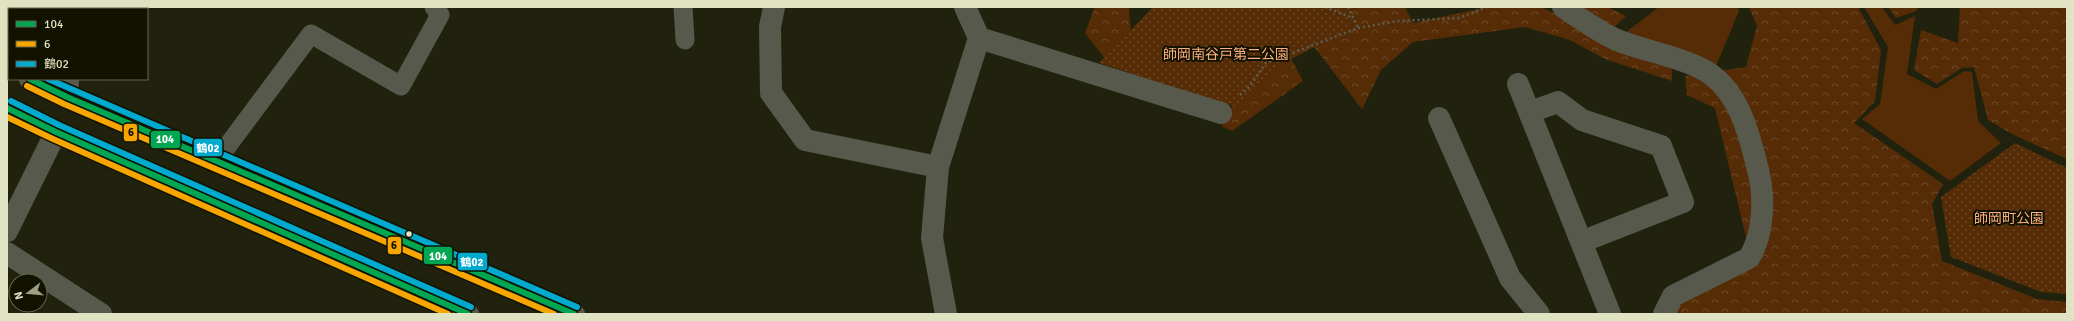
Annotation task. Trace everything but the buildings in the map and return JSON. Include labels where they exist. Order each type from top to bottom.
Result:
[{"type":"main road","points":[[34,80],[68,88],[217,160],[574,314]]},
{"type":"main road","points":[[7,108],[56,132],[468,314]]},
{"type":"street","points":[[774,7],[770,27],[771,92],[805,140],[938,167]]},
{"type":"street","points":[[946,314],[932,238],[938,167],[979,38],[965,7]]},
{"type":"street","points":[[1563,7],[1616,40],[1701,68],[1720,82],[1737,106],[1750,134],[1761,181],[1761,220],[1756,247],[1749,258],[1673,296],[1664,314]]},
{"type":"street","points":[[979,38],[1221,113]]},
{"type":"street","points":[[1518,84],[1610,314]]},
{"type":"street","points":[[1530,112],[1558,102],[1582,120],[1661,146],[1683,202],[1581,242]]},
{"type":"street","points":[[1439,118],[1510,278],[1539,314]]},
{"type":"street","points":[[7,231],[56,132]]},
{"type":"street","points":[[7,253],[101,314]]},
{"type":"lane","points":[[217,160],[311,34],[401,86],[440,15],[434,7]]},
{"type":"lane","points":[[683,7],[685,40]]},
{"type":"path","points":[[1325,7],[1353,18]]},
{"type":"path","points":[[1348,7],[1358,28]]},
{"type":"path","points":[[1221,113],[1250,86],[1266,63],[1358,28],[1399,21],[1458,18],[1487,7]]},
{"type":"green space","points":[[29,7],[90,7],[89,8]]},
{"type":"green space","points":[[1095,7],[1129,8],[1131,34],[1306,7],[1405,7],[1413,23],[1487,7],[1541,7],[1584,29],[1672,69],[1672,81],[1605,59],[1570,40],[1525,27],[1413,42],[1381,70],[1362,109],[1305,35],[1286,49],[1303,81],[1232,131],[1222,126],[1234,103],[1133,75],[1103,56],[1085,33]]},
{"type":"green space","name":"師岡南谷戸第二公園","points":[[1153,7],[1342,7],[1352,28],[1283,63],[1239,108],[1099,63]]},
{"type":"green space","points":[[1582,7],[1608,7],[1626,16],[1613,28]]},
{"type":"green space","points":[[1659,7],[1738,7],[1739,11],[1716,66],[1625,33]]},
{"type":"green space","points":[[1749,7],[1858,7],[1881,50],[1875,101],[1854,123],[1943,184],[1932,204],[1942,261],[2037,299],[2067,302],[2067,314],[1672,314],[1678,301],[1753,266],[1715,108],[1687,95],[1685,76],[1746,67],[1757,26]]},
{"type":"green space","points":[[1864,7],[1882,7],[1895,25],[1915,16],[1907,74],[1936,89],[1964,71],[1972,72],[1978,121],[2001,143],[1950,181],[1862,119],[1880,104],[1888,47]]},
{"type":"green space","points":[[1888,7],[1918,7],[1916,11],[1896,18]]},
{"type":"green space","points":[[1960,7],[2067,7],[2067,159],[2014,135],[1988,120],[1974,67],[1962,68],[1937,84],[1914,70],[1921,30],[1958,43]]},
{"type":"green space","name":"師岡町公園","points":[[2015,143],[2067,168],[2067,294],[2041,292],[1951,257],[1941,197]]},
{"type":"transit line","name":"104","points":[[32,80],[67,97],[574,314]]},
{"type":"transit line","name":"鶴02","points":[[50,80],[577,307]]},
{"type":"transit line","name":"6","points":[[27,86],[64,104],[554,314]]},
{"type":"transit line","name":"鶴02","points":[[11,101],[59,125],[471,307]]},
{"type":"transit line","name":"104","points":[[7,108],[56,132],[468,314]]},
{"type":"transit line","name":"6","points":[[7,117],[53,139],[448,314]]}]
